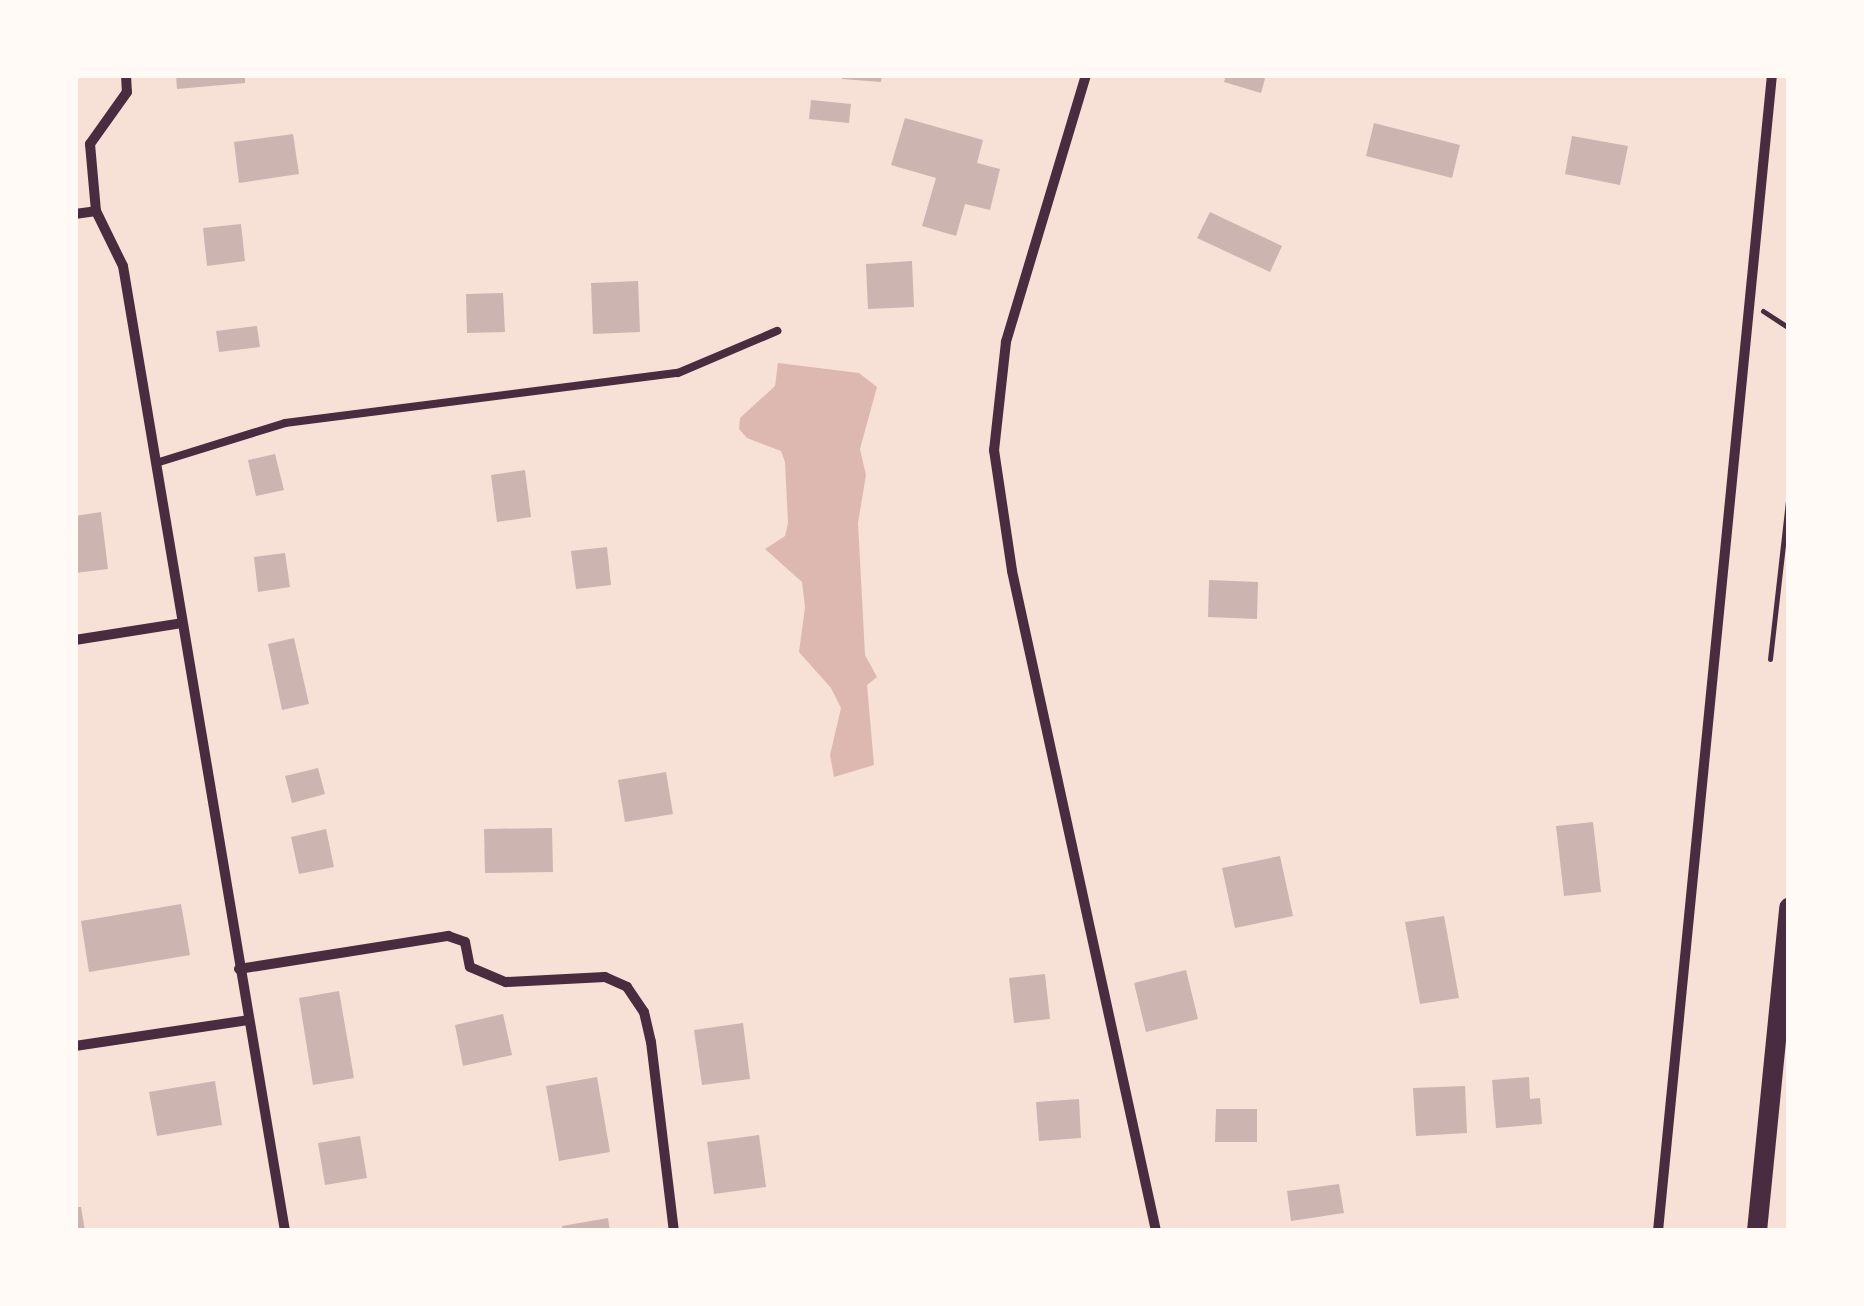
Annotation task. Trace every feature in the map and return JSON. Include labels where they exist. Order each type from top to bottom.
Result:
[{"type":"main road","points":[[1757,1231],[1789,908]]},
{"type":"street","points":[[126,75],[127,92],[90,144],[96,211],[123,266],[284,1231]]},
{"type":"street","points":[[1086,75],[1006,342],[994,450],[1012,571],[1156,1231]]},
{"type":"street","points":[[1658,1231],[1772,75]]},
{"type":"street","points":[[75,214],[96,211]]},
{"type":"street","points":[[75,640],[182,623]]},
{"type":"street","points":[[239,969],[448,936],[466,942],[470,967],[506,982],[606,977],[626,987],[644,1012],[651,1042],[674,1231]]},
{"type":"street","points":[[75,1046],[248,1020]]},
{"type":"lane","points":[[156,462],[285,423],[678,373],[777,330]]},
{"type":"path","points":[[1770,659],[1789,491]]},
{"type":"shaded area","points":[[778,363],[859,373],[877,387],[860,449],[866,475],[858,523],[865,655],[877,677],[867,685],[874,765],[834,777],[830,755],[841,708],[831,688],[799,652],[805,607],[802,582],[765,549],[785,536],[788,523],[785,462],[781,451],[747,438],[739,429],[740,418],[775,386]]},
{"type":"building","points":[[176,75],[245,75],[245,83],[177,89]]},
{"type":"building","points":[[842,75],[882,75],[881,82],[842,79]]},
{"type":"building","points":[[1226,75],[1266,75],[1261,93],[1224,82]]},
{"type":"building","points":[[811,100],[851,104],[849,123],[809,119]]},
{"type":"building","points":[[905,118],[983,140],[977,163],[1000,169],[990,210],[965,204],[956,236],[922,226],[936,178],[891,165]]},
{"type":"building","points":[[1374,123],[1460,145],[1452,178],[1366,156]]},
{"type":"building","points":[[293,134],[299,174],[239,183],[234,142]]},
{"type":"building","points":[[1572,136],[1628,146],[1620,185],[1565,174]]},
{"type":"building","points":[[1210,212],[1282,246],[1270,272],[1197,238]]},
{"type":"building","points":[[241,224],[245,261],[207,266],[203,228]]},
{"type":"building","points":[[912,261],[914,307],[868,309],[866,264]]},
{"type":"building","points":[[638,281],[640,332],[593,334],[591,283]]},
{"type":"building","points":[[503,293],[505,332],[467,333],[466,294]]},
{"type":"building","points":[[257,326],[260,347],[219,352],[216,331]]},
{"type":"building","points":[[275,454],[284,490],[256,496],[248,460]]},
{"type":"building","points":[[525,470],[531,517],[497,522],[491,475]]},
{"type":"building","points":[[101,512],[108,569],[75,573],[75,516]]},
{"type":"building","points":[[607,547],[611,585],[576,589],[571,551]]},
{"type":"building","points":[[285,553],[290,587],[258,592],[254,557]]},
{"type":"building","points":[[1209,580],[1258,582],[1257,619],[1208,617]]},
{"type":"building","points":[[294,638],[309,704],[282,710],[268,644]]},
{"type":"building","points":[[318,768],[325,794],[292,803],[285,776]]},
{"type":"building","points":[[666,772],[673,814],[625,822],[618,780]]},
{"type":"building","points":[[1593,822],[1601,892],[1564,896],[1556,826]]},
{"type":"building","points":[[552,828],[553,872],[485,873],[484,829]]},
{"type":"building","points":[[326,829],[334,867],[299,874],[291,837]]},
{"type":"building","points":[[1280,856],[1293,916],[1235,928],[1222,868]]},
{"type":"building","points":[[181,904],[190,955],[89,972],[81,921]]},
{"type":"building","points":[[1444,916],[1459,998],[1420,1004],[1405,922]]},
{"type":"building","points":[[1186,970],[1198,1019],[1146,1032],[1134,983]]},
{"type":"building","points":[[1045,974],[1050,1019],[1014,1023],[1009,978]]},
{"type":"building","points":[[339,991],[354,1078],[313,1085],[299,998]]},
{"type":"building","points":[[503,1014],[512,1055],[463,1066],[455,1025]]},
{"type":"building","points":[[743,1023],[750,1079],[702,1085],[694,1030]]},
{"type":"building","points":[[597,1077],[610,1152],[559,1161],[546,1086]]},
{"type":"building","points":[[1529,1077],[1530,1099],[1540,1098],[1542,1124],[1496,1128],[1492,1080]]},
{"type":"building","points":[[215,1081],[222,1125],[157,1136],[149,1092]]},
{"type":"building","points":[[1465,1086],[1467,1133],[1416,1136],[1413,1088]]},
{"type":"building","points":[[1079,1099],[1081,1138],[1039,1141],[1036,1102]]},
{"type":"building","points":[[1216,1109],[1257,1109],[1257,1142],[1215,1142]]},
{"type":"building","points":[[759,1135],[766,1187],[714,1194],[707,1142]]},
{"type":"building","points":[[360,1136],[367,1178],[325,1185],[318,1143]]},
{"type":"building","points":[[1339,1184],[1344,1213],[1291,1221],[1287,1191]]},
{"type":"building","points":[[75,1207],[81,1207],[85,1231],[75,1231]]},
{"type":"building","points":[[608,1218],[610,1231],[563,1231],[562,1226]]}]
